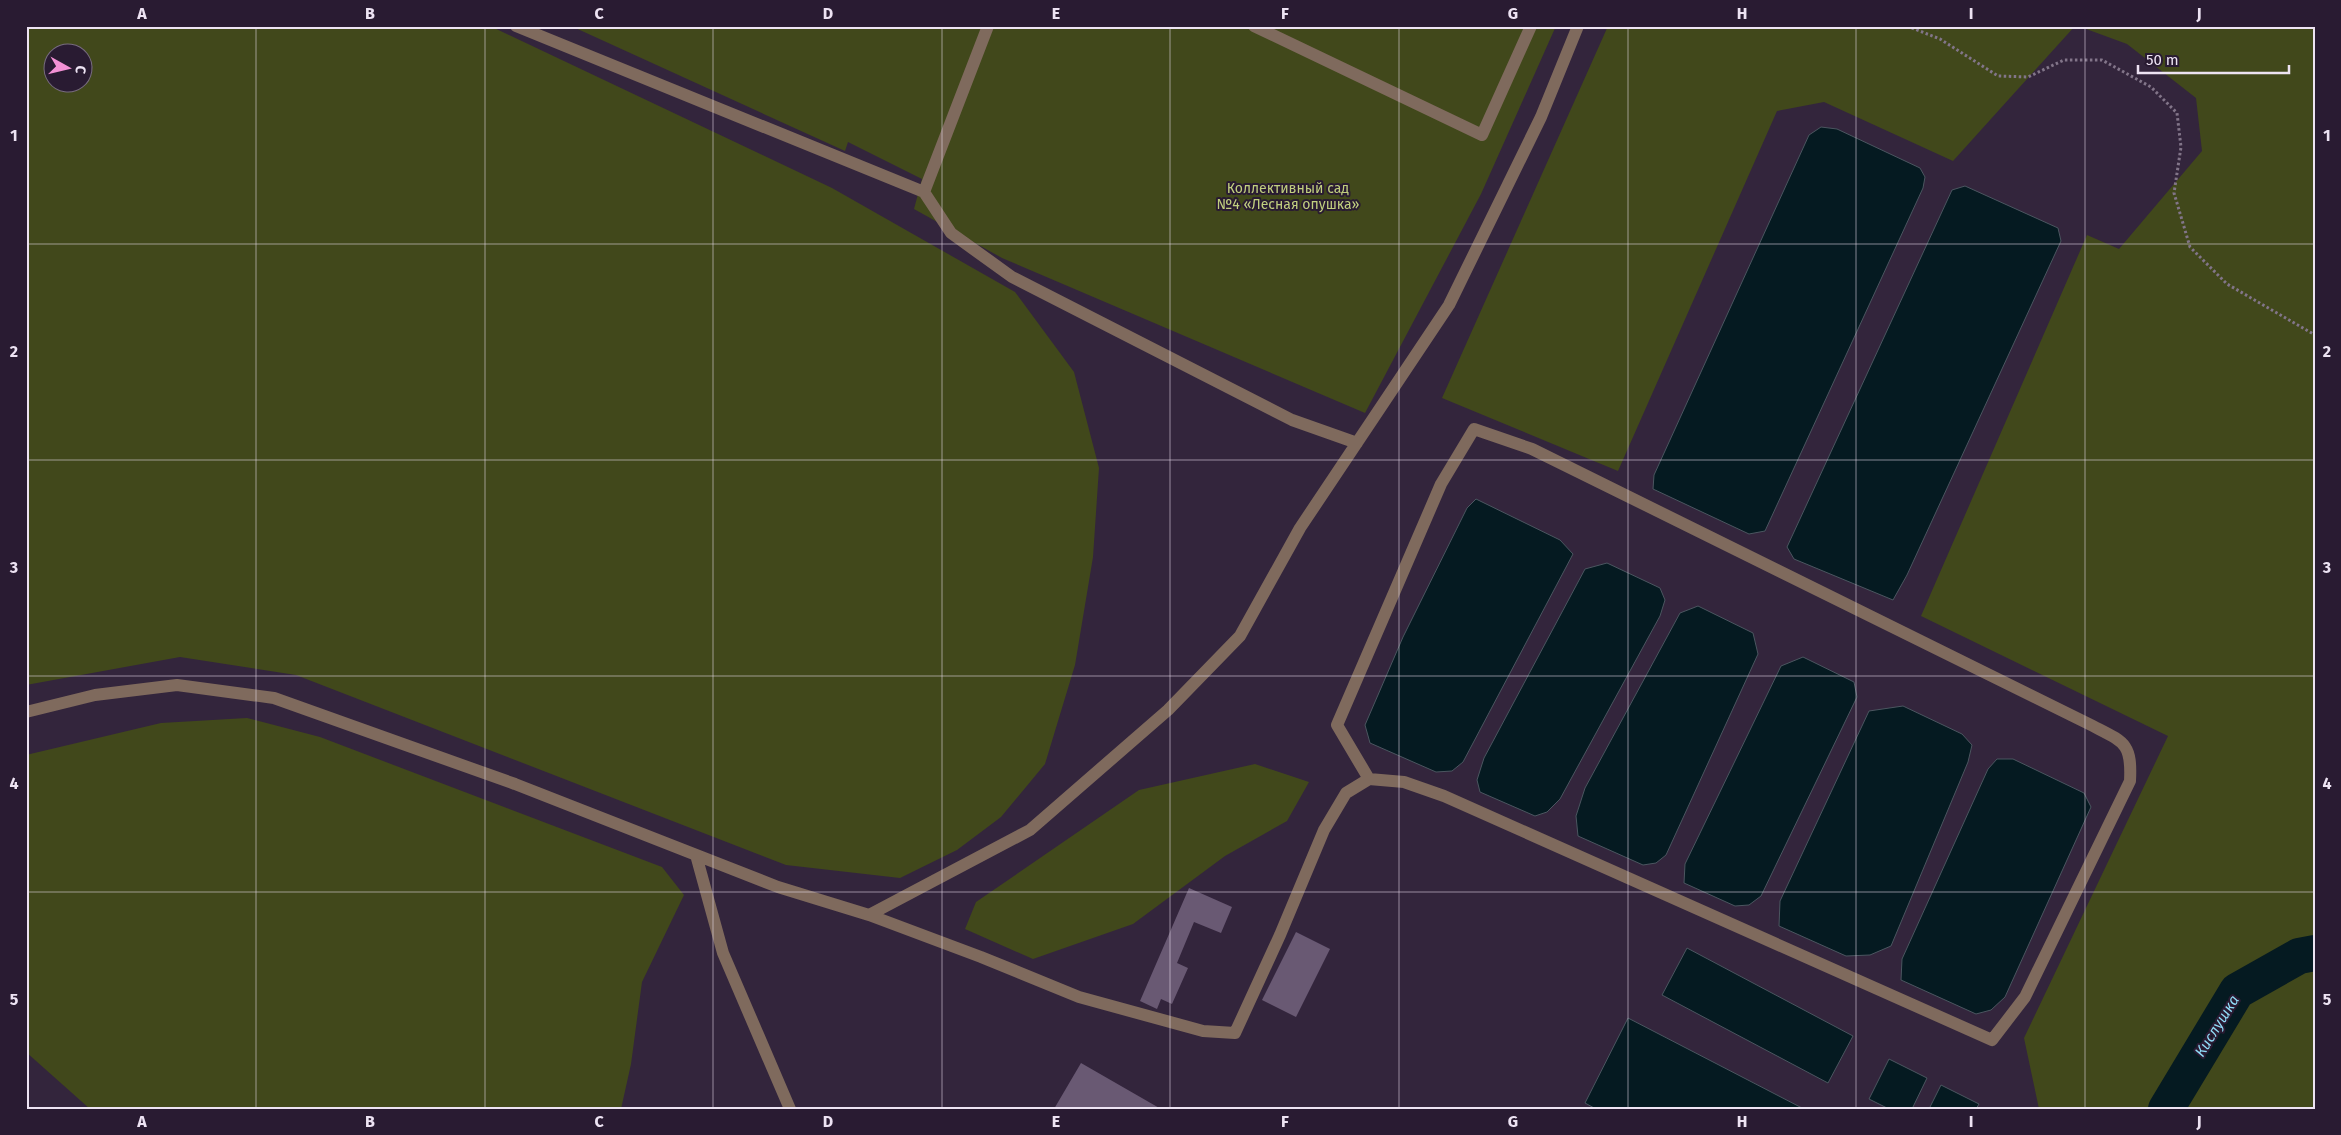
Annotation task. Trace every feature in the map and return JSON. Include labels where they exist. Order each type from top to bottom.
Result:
[{"type":"lane","points":[[516,26],[924,192],[952,233],[1012,277],[1292,420],[1357,443]]},
{"type":"lane","points":[[924,192],[988,26]]},
{"type":"lane","points":[[1254,26],[1482,135],[1531,26]]},
{"type":"lane","points":[[869,915],[1030,830],[1168,710],[1240,636],[1300,528],[1449,306],[1541,117],[1578,26]]},
{"type":"lane","points":[[26,712],[95,695],[177,685],[274,698],[515,784],[778,887],[869,915],[1079,997],[1203,1032],[1235,1033],[1280,935],[1324,830],[1346,793],[1369,779],[1404,782],[1444,796],[1992,1040],[2025,997],[2130,781],[2131,757],[2121,740],[2093,726],[1532,449],[1474,430],[1441,484],[1337,726],[1369,779]]},
{"type":"lane","points":[[696,855],[723,954],[790,1109]]},
{"type":"path","points":[[1907,26],[1940,39],[1998,76],[2028,76],[2064,60],[2102,60],[2151,87],[2177,113],[2181,147],[2174,193],[2190,247],[2227,284],[2315,335]]},
{"type":"green space","points":[[26,26],[490,26],[832,188],[1015,292],[1074,372],[1099,468],[1093,557],[1075,665],[1045,764],[1001,817],[957,850],[900,878],[786,865],[296,675],[180,657],[26,685]]},
{"type":"green space","name":"Коллективный сад №4 «Лесная опушка»","points":[[571,26],[1556,26],[1481,194],[1365,413],[1002,258],[914,209],[922,179],[848,142],[845,151]]},
{"type":"green space","points":[[1608,26],[2075,26],[1953,161],[1824,102],[1777,111],[1618,471],[1442,398]]},
{"type":"green space","points":[[2078,26],[2315,26],[2315,1109],[2039,1109],[2024,1038],[2168,736],[1921,616],[2087,235],[2119,249],[2202,151],[2196,98],[2127,44]]},
{"type":"green space","points":[[247,718],[320,737],[662,867],[684,895],[642,982],[631,1064],[621,1109],[90,1109],[26,1052],[26,755],[161,723]]},
{"type":"green space","points":[[1255,764],[1309,782],[1287,821],[1225,856],[1133,924],[1033,959],[965,929],[976,902],[1139,790]]},
{"type":"water","points":[[1821,127],[1837,129],[1920,168],[1925,177],[1923,188],[1765,531],[1749,534],[1653,489],[1654,475],[1809,135]]},
{"type":"water","points":[[1965,186],[2058,228],[2061,241],[1907,575],[1893,600],[1794,559],[1787,547],[1952,190]]},
{"type":"water","points":[[1476,499],[1560,540],[1573,554],[1463,762],[1452,771],[1436,772],[1370,743],[1365,725],[1403,637],[1467,508]]},
{"type":"water","points":[[1607,563],[1660,588],[1665,600],[1660,616],[1560,799],[1547,812],[1535,816],[1480,792],[1477,780],[1484,758],[1585,569]]},
{"type":"water","points":[[1698,606],[1753,633],[1758,654],[1666,855],[1656,863],[1643,865],[1578,836],[1576,816],[1585,788],[1680,613]]},
{"type":"water","points":[[1803,657],[1854,682],[1857,697],[1761,896],[1749,905],[1735,906],[1684,883],[1685,864],[1781,666]]},
{"type":"water","points":[[1903,706],[1962,734],[1972,745],[1968,762],[1891,946],[1870,955],[1846,956],[1779,926],[1780,901],[1869,711]]},
{"type":"water","points":[[1997,759],[2013,759],[2084,793],[2091,807],[2005,997],[1991,1010],[1976,1014],[1901,980],[1902,959],[1988,769]]},
{"type":"water","points":[[1687,948],[1853,1036],[1828,1083],[1662,995]]},
{"type":"water","points":[[1628,1018],[1804,1109],[1596,1109],[1585,1103]]},
{"type":"water","points":[[1889,1059],[1927,1078],[1912,1109],[1889,1109],[1869,1099]]},
{"type":"water","points":[[1941,1085],[1979,1104],[1976,1109],[1929,1109]]},
{"type":"building","points":[[1189,888],[1232,907],[1221,933],[1194,922],[1177,963],[1188,968],[1172,1004],[1161,999],[1157,1009],[1140,1001]]},
{"type":"building","points":[[1296,932],[1330,949],[1296,1017],[1262,1000]]},
{"type":"building","points":[[1081,1063],[1161,1109],[1054,1109]]},
{"type":"waterway","name":"Кислушка","points":[[2166,1109],[2237,991],[2299,956],[2315,953]]}]
